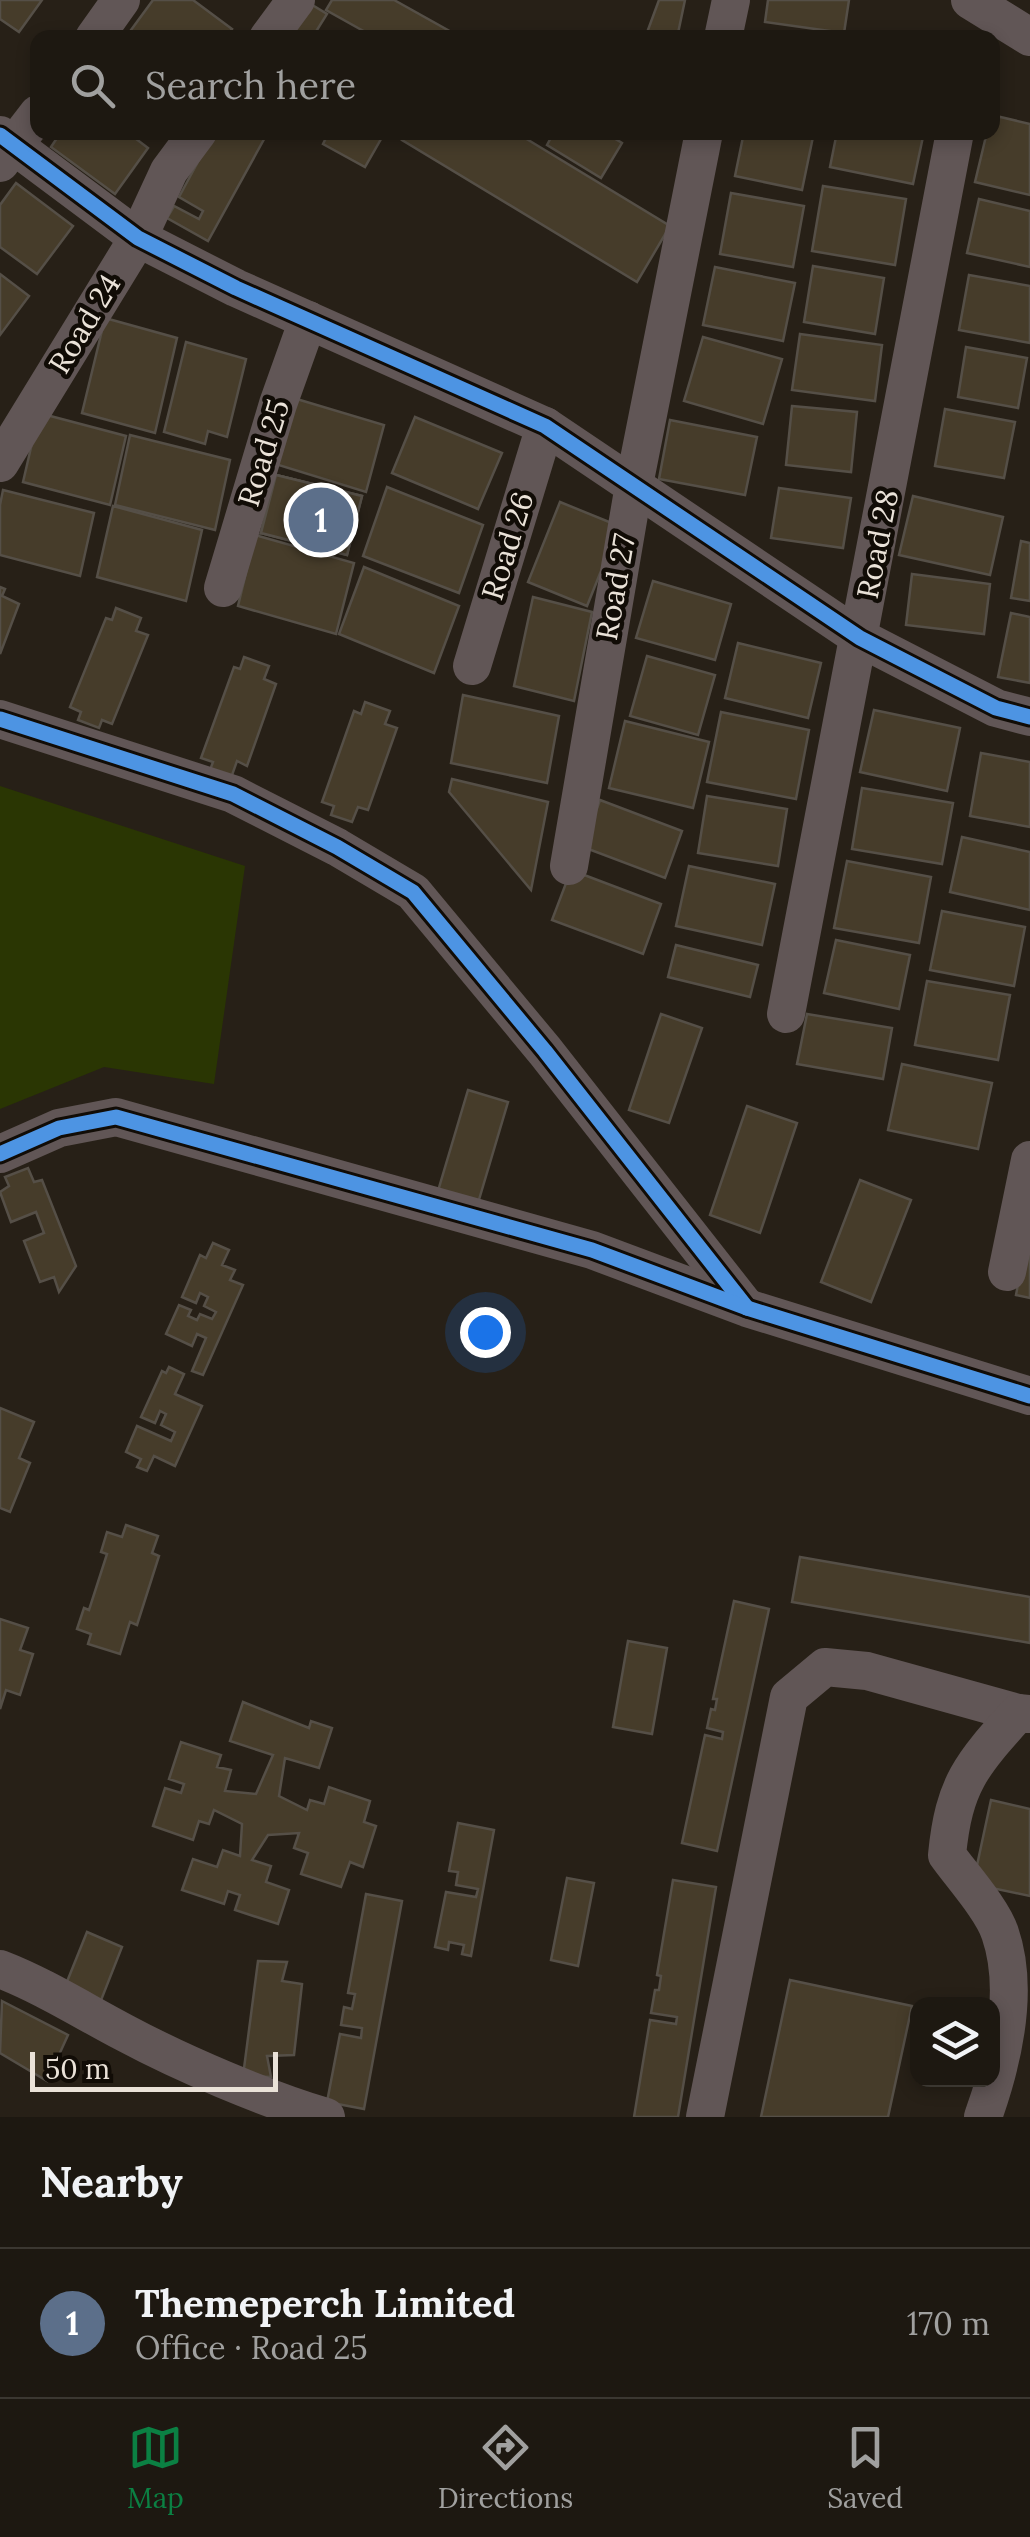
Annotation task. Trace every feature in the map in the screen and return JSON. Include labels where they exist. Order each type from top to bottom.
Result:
[{"type":"street","points":[[100,30],[121,0]]},
{"type":"street","points":[[274,30],[296,0]]},
{"type":"street","points":[[725,30],[731,0]]},
{"type":"street","points":[[974,14],[1030,37]]},
{"type":"street","points":[[30,122],[5,148],[138,238],[236,288],[545,426],[860,638],[996,708],[1030,717]]},
{"type":"street","name":"Road 24","points":[[0,463],[138,238],[169,171],[192,140]]},
{"type":"street","name":"Road 27","points":[[569,866],[634,485],[702,140]]},
{"type":"street","name":"Road 28","points":[[786,1014],[953,140]]},
{"type":"street","name":"Road 25","points":[[223,588],[278,404],[308,320]]},
{"type":"street","name":"Road 26","points":[[472,666],[545,426]]},
{"type":"street","points":[[0,718],[233,794],[337,847],[413,892],[545,1052],[746,1308]]},
{"type":"street","points":[[0,1154],[59,1128],[116,1116],[592,1250],[746,1308],[1030,1396]]},
{"type":"street","points":[[1006,1272],[1030,1160]]},
{"type":"street","points":[[705,2117],[789,1697],[825,1666],[867,1671],[1024,1714]]},
{"type":"street","points":[[983,2117],[996,2080],[1010,1986],[1000,1930],[947,1855],[952,1809],[976,1759],[1024,1714]]},
{"type":"street","points":[[0,1968],[128,2035],[290,2106],[326,2117]]},
{"type":"green space","points":[[0,786],[245,866],[214,1084],[104,1067],[0,1109]]},
{"type":"building","points":[[0,0],[42,0],[19,32],[0,19]]},
{"type":"building","points":[[153,0],[193,0],[232,29],[231,30],[131,30]]},
{"type":"building","points":[[304,0],[327,14],[317,30],[279,30]]},
{"type":"building","points":[[332,0],[394,0],[448,30],[362,30],[326,10]]},
{"type":"building","points":[[659,0],[685,0],[679,30],[648,30]]},
{"type":"building","points":[[768,0],[849,0],[844,30],[765,22]]},
{"type":"building","points":[[1000,117],[1030,124],[1030,195],[975,182],[985,140],[1000,140]]},
{"type":"building","points":[[56,140],[138,140],[148,148],[115,194],[51,147]]},
{"type":"building","points":[[210,140],[264,140],[208,241],[167,218],[174,206],[199,219],[203,211],[179,197]]},
{"type":"building","points":[[325,140],[380,140],[365,167],[323,144]]},
{"type":"building","points":[[402,140],[528,140],[670,226],[637,282]]},
{"type":"building","points":[[550,140],[622,143],[601,178],[547,145]]},
{"type":"building","points":[[742,140],[812,140],[802,190],[735,176]]},
{"type":"building","points":[[835,140],[922,140],[913,184],[830,167]]},
{"type":"building","points":[[16,183],[73,226],[37,274],[0,247],[0,205]]},
{"type":"building","points":[[823,186],[906,199],[895,265],[812,251]]},
{"type":"building","points":[[731,193],[804,206],[793,267],[720,254]]},
{"type":"building","points":[[979,199],[1030,211],[1030,267],[967,253]]},
{"type":"building","points":[[813,266],[884,278],[875,334],[804,322]]},
{"type":"building","points":[[715,267],[795,283],[783,341],[703,325]]},
{"type":"building","points":[[0,274],[29,296],[0,335]]},
{"type":"building","points":[[969,275],[1030,286],[1030,343],[959,330]]},
{"type":"building","points":[[105,318],[177,338],[155,433],[82,413]]},
{"type":"building","points":[[800,334],[882,345],[875,401],[792,390]]},
{"type":"building","points":[[703,337],[782,359],[763,424],[684,401]]},
{"type":"building","points":[[186,342],[246,359],[227,437],[208,431],[205,444],[164,432]]},
{"type":"building","points":[[966,347],[1027,358],[1018,408],[958,397]]},
{"type":"building","points":[[290,397],[384,425],[366,492],[272,463]]},
{"type":"building","points":[[792,406],[857,412],[851,472],[786,465]]},
{"type":"building","points":[[945,409],[1015,422],[1004,478],[935,466]]},
{"type":"building","points":[[39,413],[126,436],[110,505],[23,482]]},
{"type":"building","points":[[415,417],[502,453],[478,509],[392,473]]},
{"type":"building","points":[[670,420],[757,437],[745,495],[659,479]]},
{"type":"building","points":[[130,435],[230,460],[215,530],[115,505]]},
{"type":"building","points":[[276,475],[362,496],[347,555],[261,533]]},
{"type":"building","points":[[276,475],[348,493],[261,533]]},
{"type":"building","points":[[276,475],[362,496],[347,555],[261,533]]},
{"type":"building","points":[[387,487],[483,525],[459,593],[363,556]]},
{"type":"building","points":[[779,488],[851,498],[843,548],[771,538]]},
{"type":"building","points":[[3,490],[94,513],[80,576],[0,555]]},
{"type":"building","points":[[913,496],[1003,517],[990,575],[899,555]]},
{"type":"building","points":[[560,502],[619,526],[587,606],[528,582]]},
{"type":"building","points":[[113,506],[202,530],[186,601],[97,577]]},
{"type":"building","points":[[255,535],[354,563],[336,634],[238,606]]},
{"type":"building","points":[[1021,541],[1030,543],[1030,601],[1011,598]]},
{"type":"building","points":[[364,567],[459,606],[434,673],[339,634]]},
{"type":"building","points":[[912,574],[990,584],[984,634],[906,625]]},
{"type":"building","points":[[653,581],[731,604],[715,660],[636,638]]},
{"type":"building","points":[[0,587],[5,589],[2,596],[19,604],[0,654]]},
{"type":"building","points":[[533,597],[592,612],[574,701],[514,686]]},
{"type":"building","points":[[116,608],[141,618],[136,631],[148,635],[112,724],[102,720],[99,728],[78,720],[81,712],[70,707],[106,618],[112,620]]},
{"type":"building","points":[[1011,613],[1030,617],[1030,683],[998,677]]},
{"type":"building","points":[[738,643],[821,663],[808,718],[725,698]]},
{"type":"building","points":[[647,656],[715,675],[698,735],[630,716]]},
{"type":"building","points":[[244,657],[269,666],[264,679],[276,684],[247,766],[237,761],[231,778],[210,770],[213,762],[201,758],[234,667],[240,669]]},
{"type":"building","points":[[463,695],[559,716],[547,783],[451,763]]},
{"type":"building","points":[[365,702],[390,711],[385,724],[397,728],[368,810],[358,807],[352,822],[331,815],[334,806],[322,802],[354,711],[361,714]]},
{"type":"building","points":[[874,710],[960,728],[947,791],[860,772]]},
{"type":"building","points":[[721,712],[809,730],[796,799],[707,782]]},
{"type":"building","points":[[625,721],[709,742],[693,808],[609,788]]},
{"type":"building","points":[[981,753],[1030,762],[1030,827],[970,816]]},
{"type":"building","points":[[452,779],[548,802],[531,890],[449,792]]},
{"type":"building","points":[[862,788],[953,803],[942,864],[852,849]]},
{"type":"building","points":[[707,796],[787,809],[778,866],[698,853]]},
{"type":"building","points":[[600,800],[682,831],[665,878],[583,847]]},
{"type":"building","points":[[962,837],[1030,852],[1030,910],[950,892]]},
{"type":"building","points":[[847,861],[931,877],[919,943],[834,928]]},
{"type":"building","points":[[689,866],[775,884],[762,945],[676,926]]},
{"type":"building","points":[[571,870],[661,904],[643,954],[552,920]]},
{"type":"building","points":[[942,911],[1025,927],[1014,986],[930,970]]},
{"type":"building","points":[[836,940],[910,955],[899,1009],[824,993]]},
{"type":"building","points":[[676,945],[758,965],[750,997],[668,977]]},
{"type":"building","points":[[927,981],[1010,995],[998,1060],[915,1045]]},
{"type":"building","points":[[661,1014],[702,1028],[669,1123],[629,1110]]},
{"type":"building","points":[[807,1014],[892,1028],[883,1079],[797,1064]]},
{"type":"building","points":[[902,1064],[992,1083],[978,1149],[888,1130]]},
{"type":"building","points":[[468,1090],[508,1102],[478,1203],[438,1191]]},
{"type":"building","points":[[747,1106],[797,1123],[760,1233],[710,1215]]},
{"type":"building","points":[[28,1168],[34,1182],[42,1180],[76,1266],[59,1292],[54,1277],[40,1282],[24,1241],[44,1233],[36,1212],[11,1222],[0,1192],[9,1186],[5,1177]]},
{"type":"building","points":[[860,1180],[911,1200],[871,1302],[821,1282]]},
{"type":"building","points":[[1030,1226],[1030,1298],[1016,1295]]},
{"type":"building","points":[[213,1243],[229,1250],[222,1265],[235,1270],[230,1280],[243,1285],[203,1375],[192,1371],[206,1338],[197,1334],[192,1346],[166,1334],[179,1305],[191,1310],[188,1316],[197,1320],[200,1314],[212,1319],[216,1312],[204,1306],[208,1297],[200,1293],[196,1303],[182,1297],[200,1255],[206,1258]]},
{"type":"building","points":[[169,1367],[184,1374],[175,1394],[202,1406],[175,1466],[154,1456],[147,1471],[137,1467],[141,1459],[126,1452],[137,1426],[171,1441],[175,1432],[161,1425],[166,1414],[160,1411],[155,1423],[141,1417],[162,1371],[166,1373]]},
{"type":"building","points":[[0,1408],[34,1422],[19,1458],[30,1463],[10,1512],[0,1508]]},
{"type":"building","points":[[126,1525],[158,1536],[152,1553],[159,1556],[137,1625],[130,1622],[120,1654],[88,1644],[91,1634],[77,1629],[84,1608],[89,1610],[107,1554],[101,1552],[107,1532],[122,1537]]},
{"type":"building","points":[[800,1557],[1030,1597],[1030,1643],[792,1602]]},
{"type":"building","points":[[734,1601],[769,1609],[717,1851],[682,1843],[705,1735],[722,1739],[723,1732],[707,1728],[711,1709],[715,1710],[717,1699],[713,1699]]},
{"type":"building","points":[[0,1619],[28,1628],[20,1650],[33,1654],[20,1695],[6,1690],[0,1709]]},
{"type":"building","points":[[628,1641],[667,1648],[652,1734],[613,1727]]},
{"type":"building","points":[[243,1702],[309,1728],[311,1721],[332,1728],[319,1768],[285,1758],[279,1796],[307,1810],[310,1800],[324,1804],[329,1787],[370,1801],[364,1822],[376,1826],[363,1867],[350,1862],[341,1887],[301,1874],[308,1853],[294,1848],[299,1833],[268,1835],[252,1860],[271,1866],[266,1882],[289,1890],[278,1924],[235,1910],[240,1895],[228,1891],[224,1904],[182,1890],[193,1859],[217,1867],[223,1850],[240,1856],[242,1824],[214,1810],[209,1824],[199,1821],[193,1840],[153,1826],[165,1788],[181,1793],[184,1784],[169,1779],[181,1742],[221,1755],[217,1767],[231,1770],[225,1791],[256,1794],[273,1755],[230,1741]]},
{"type":"building","points":[[991,1800],[1030,1809],[1030,1896],[973,1884]]},
{"type":"building","points":[[458,1823],[494,1830],[471,1956],[462,1954],[464,1945],[449,1942],[448,1950],[435,1947],[446,1892],[476,1897],[478,1889],[456,1885],[458,1872],[449,1871]]},
{"type":"building","points":[[567,1878],[594,1883],[578,1966],[551,1960]]},
{"type":"building","points":[[673,1880],[716,1887],[678,2117],[634,2117],[650,2020],[676,2024],[677,2017],[651,2013],[655,1990],[659,1990],[661,1976],[657,1975]]},
{"type":"building","points":[[366,1894],[402,1901],[364,2109],[327,2102],[340,2034],[361,2038],[362,2028],[341,2025],[344,2007],[352,2009],[355,1994],[348,1993]]},
{"type":"building","points":[[87,1932],[122,1947],[96,2013],[60,1999]]},
{"type":"building","points":[[258,1961],[287,1962],[282,1981],[302,1984],[294,2055],[267,2056],[271,2077],[243,2076]]},
{"type":"building","points":[[790,1980],[910,2006],[888,2117],[761,2117]]},
{"type":"building","points":[[2,2001],[68,2035],[47,2081],[0,2053]]},
{"type":"cycle path","points":[[0,135],[138,238],[236,288],[545,426],[860,638],[996,708],[1030,717]]},
{"type":"cycle path","points":[[0,719],[233,794],[337,847],[413,892],[545,1051],[747,1308]]},
{"type":"cycle path","points":[[0,1154],[59,1128],[116,1117],[592,1250],[747,1308],[1030,1396]]},
{"type":"place","name":"Themeperch Limited","points":[[321,520]]}]
